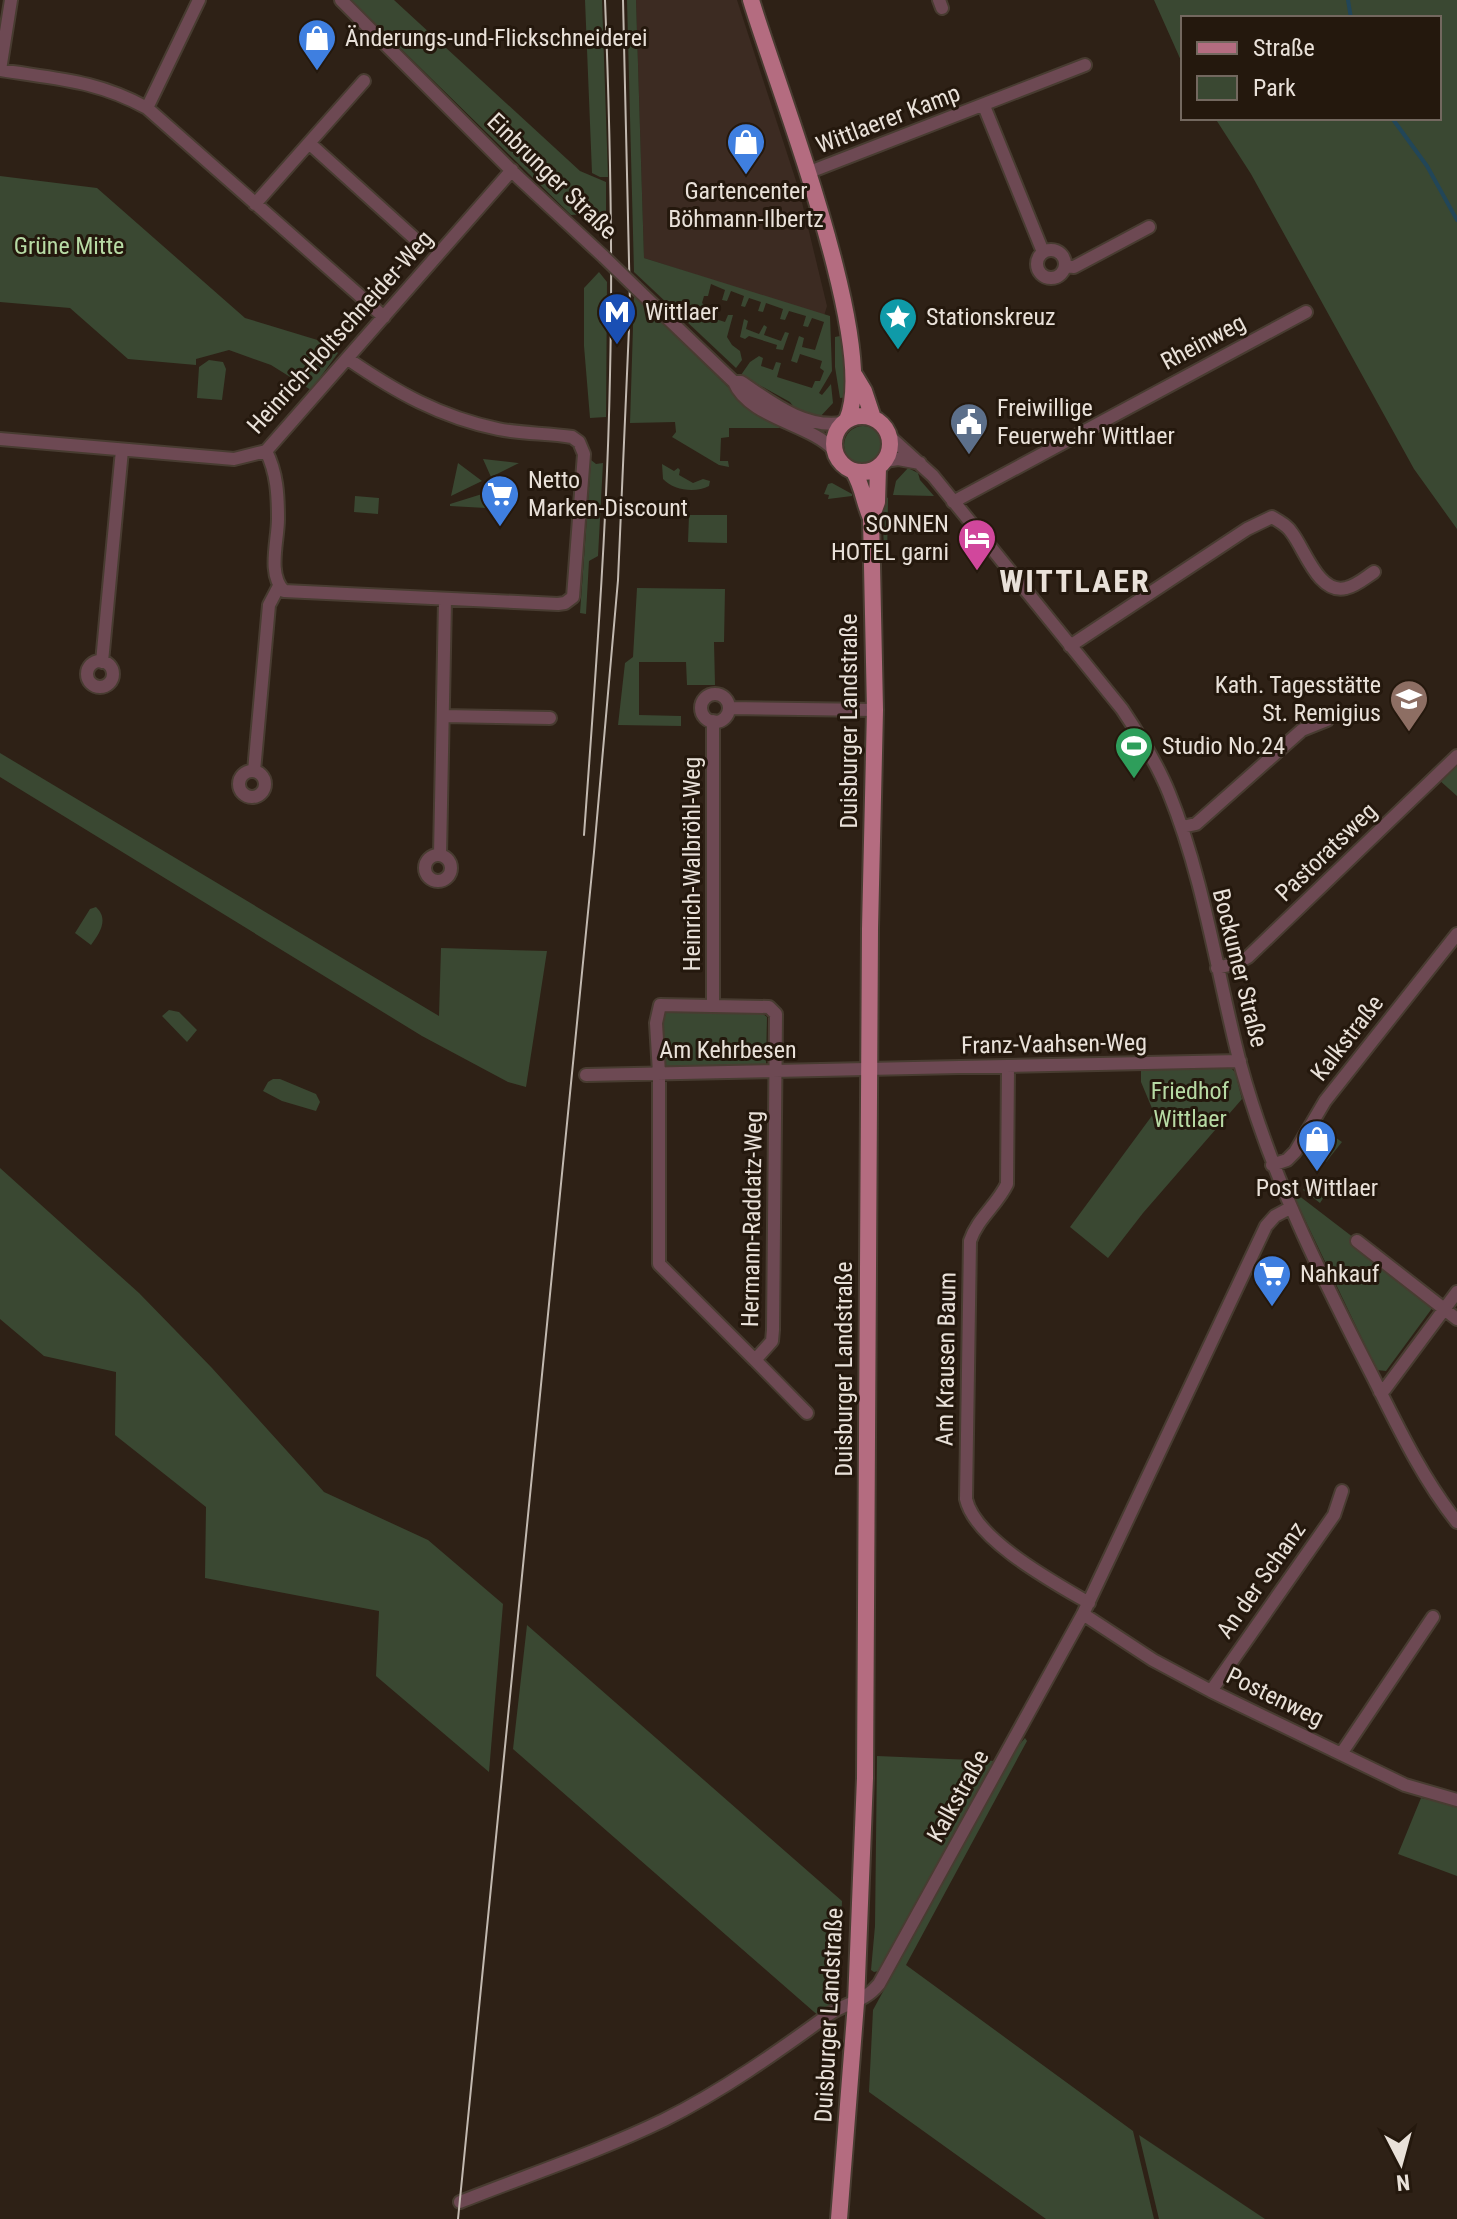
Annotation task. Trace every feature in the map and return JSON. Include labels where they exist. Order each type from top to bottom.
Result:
[{"type":"main road","points":[[751,0],[837,275],[855,376],[852,408],[834,438],[834,450]]},
{"type":"main road","points":[[855,376],[873,418]]},
{"type":"main road","points":[[845,422],[863,416],[873,418],[889,436]]},
{"type":"main road","name":"Duisburger Landstraße","points":[[839,2219],[856,2003],[865,1778],[875,710],[871,518],[877,502],[881,464],[889,451],[889,436]]},
{"type":"main road","name":"Duisburger Landstraße","points":[[834,450],[842,465],[854,472],[861,483],[864,504],[871,518]]},
{"type":"main road","points":[[854,472],[868,472],[881,464]]},
{"type":"street","points":[[11,0],[0,70],[92,83],[147,108],[384,317]]},
{"type":"street","points":[[147,108],[199,0]]},
{"type":"street","name":"Einbrunger Straße","points":[[341,0],[512,170],[734,382],[742,394],[775,418],[818,437],[834,450]]},
{"type":"street","name":"Wittlaerer Kamp","points":[[807,173],[1085,65]]},
{"type":"street","points":[[255,204],[364,81]]},
{"type":"street","name":"Wittlaerer Kamp","points":[[984,106],[1043,252],[1036,264],[1043,276],[1056,277],[1065,266],[1074,267],[1149,227]]},
{"type":"street","points":[[309,143],[413,237]]},
{"type":"street","name":"Heinrich-Holtschneider-Weg","points":[[0,439],[234,459],[266,451],[512,170]]},
{"type":"street","points":[[1043,252],[1052,250],[1060,253],[1065,266]]},
{"type":"street","name":"Rheinweg","points":[[953,502],[1306,312]]},
{"type":"street","points":[[279,586],[291,593],[445,600],[558,604],[573,597],[584,449],[579,442],[572,437],[499,430],[453,417],[396,393],[348,359]]},
{"type":"street","name":"Einbrunger Straße","points":[[734,382],[741,382],[776,406],[804,419],[821,423],[845,422]]},
{"type":"street","name":"Bockumer Straße","points":[[889,436],[920,463],[953,502],[1122,709],[1149,751],[1182,827],[1240,1061],[1272,1165],[1380,1392],[1457,1522]]},
{"type":"street","points":[[102,662],[122,450]]},
{"type":"street","points":[[254,771],[269,605],[279,586],[275,572],[278,520],[276,478],[266,451]]},
{"type":"street","points":[[881,464],[898,459],[920,463]]},
{"type":"street","points":[[1070,646],[1247,529],[1272,517],[1293,533],[1322,580],[1330,587],[1350,588],[1374,572]]},
{"type":"street","points":[[440,855],[445,600]]},
{"type":"street","name":"Heinrich-Walbröhl-Weg","points":[[721,695],[729,708],[726,717],[713,721],[703,713],[702,704],[707,696],[721,695]]},
{"type":"street","name":"Heinrich-Walbröhl-Weg","points":[[729,708],[875,710]]},
{"type":"street","points":[[443,716],[550,718]]},
{"type":"street","points":[[1182,827],[1196,824],[1302,730],[1327,720]]},
{"type":"street","name":"Heinrich-Walbröhl-Weg","points":[[713,721],[713,1006]]},
{"type":"street","name":"Pastoratsweg","points":[[1217,968],[1248,957],[1457,756]]},
{"type":"street","name":"Kalkstraße","points":[[1272,1165],[1287,1160],[1295,1152],[1325,1101],[1457,934]]},
{"type":"street","name":"Heinrich-Walbröhl-Weg","points":[[659,1073],[656,1023],[660,1005],[763,1006],[774,1010],[775,1072]]},
{"type":"street","name":"Franz-Vaahsen-Weg","points":[[870,1071],[1240,1061]]},
{"type":"street","name":"Am Krausen Baum","points":[[1008,1067],[1007,1184],[1001,1197],[974,1229],[970,1241],[966,1499],[968,1508],[983,1527],[1024,1565],[1086,1608]]},
{"type":"street","name":"Am Kehrbesen","points":[[586,1075],[870,1071]]},
{"type":"street","name":"Hermann-Raddatz-Weg","points":[[755,1360],[772,1341],[773,1330],[775,1072]]},
{"type":"street","name":"Hermann-Raddatz-Weg","points":[[659,1073],[659,1264],[807,1413]]},
{"type":"street","name":"Kalkstraße","points":[[460,2202],[664,2120],[731,2082],[834,2011],[856,2003],[879,1984],[1086,1608],[1266,1226],[1275,1216],[1290,1208]]},
{"type":"street","points":[[1357,1241],[1457,1319]]},
{"type":"street","points":[[1380,1392],[1457,1292]]},
{"type":"street","name":"An der Schanz","points":[[1211,1691],[1334,1515],[1342,1491]]},
{"type":"street","name":"Postenweg","points":[[1086,1608],[1153,1660],[1211,1691],[1405,1785],[1457,1800]]},
{"type":"street","points":[[1341,1754],[1433,1617]]},
{"type":"shaded area","points":[[636,0],[737,0],[799,190],[827,306],[824,316],[644,258]]},
{"type":"green space","points":[[351,0],[394,0],[580,171],[606,182],[606,213],[571,215]]},
{"type":"green space","points":[[585,0],[602,0],[608,177],[592,173]]},
{"type":"green space","points":[[627,0],[636,0],[644,258],[830,316],[832,371],[819,393],[822,395],[831,384],[833,403],[819,418],[796,410],[790,402],[741,375],[750,362],[759,356],[763,358],[761,366],[773,370],[776,362],[781,363],[777,377],[812,388],[815,381],[820,381],[824,371],[820,368],[822,361],[800,354],[797,363],[791,361],[799,336],[804,338],[802,347],[815,350],[824,322],[812,318],[808,327],[803,326],[806,316],[789,311],[785,320],[780,319],[783,309],[766,303],[763,312],[758,311],[761,302],[749,298],[745,307],[741,306],[744,296],[731,291],[727,301],[722,300],[725,290],[711,284],[708,296],[704,296],[702,303],[706,307],[703,315],[725,322],[728,315],[733,315],[727,337],[740,351],[742,360],[736,368],[634,272]]},
{"type":"green space","points":[[1154,0],[1457,0],[1457,529],[1414,469],[1251,174],[1216,120],[1441,120],[1441,16],[1181,16],[1181,61]]},
{"type":"green space","name":"Grüne Mitte","points":[[0,176],[97,188],[245,318],[324,342],[338,353],[311,390],[271,365],[229,350],[196,359],[196,365],[128,359],[70,308],[0,302]]},
{"type":"green space","points":[[599,272],[607,282],[606,417],[590,418],[584,346],[584,288]]},
{"type":"green space","points":[[634,295],[732,391],[780,425],[779,428],[729,428],[729,437],[721,438],[720,461],[728,461],[729,467],[719,465],[672,437],[676,432],[675,422],[630,423]]},
{"type":"green space","points":[[744,319],[748,321],[746,329],[759,334],[764,325],[767,327],[764,335],[781,341],[785,332],[789,333],[783,350],[749,336],[745,339],[740,337]]},
{"type":"green space","points":[[840,336],[849,397],[840,398],[835,367],[835,337]]},
{"type":"green space","points":[[209,360],[223,362],[226,369],[222,400],[197,398],[199,367]]},
{"type":"green space","points":[[863,426],[877,431],[882,445],[877,459],[863,464],[849,459],[844,445],[849,431]]},
{"type":"green space","points":[[483,459],[518,463],[519,463],[491,477]]},
{"type":"green space","points":[[591,460],[596,464],[603,463],[598,556],[589,561],[586,614],[580,613]]},
{"type":"green space","points":[[458,463],[482,481],[451,496]]},
{"type":"green space","points":[[662,464],[674,471],[678,468],[679,475],[693,483],[703,479],[710,481],[709,486],[692,490],[673,486],[663,479]]},
{"type":"green space","points":[[908,468],[918,473],[934,496],[893,495],[896,481]]},
{"type":"green space","points":[[832,483],[852,496],[828,499],[829,495],[824,494],[828,484]]},
{"type":"green space","points":[[495,490],[504,509],[450,506],[450,504]]},
{"type":"green space","points":[[881,494],[888,498],[887,563],[885,563]]},
{"type":"green space","points":[[355,496],[379,498],[378,514],[354,512]]},
{"type":"green space","points":[[689,515],[727,515],[727,543],[688,542]]},
{"type":"green space","points":[[637,588],[725,589],[724,642],[714,642],[715,685],[687,685],[686,662],[639,662],[639,715],[681,716],[681,726],[618,725],[625,663],[633,657]]},
{"type":"green space","points":[[0,753],[439,1016],[441,948],[547,951],[526,1087],[508,1082],[422,1036],[0,777]]},
{"type":"green space","points":[[1457,761],[1457,796],[1438,779]]},
{"type":"green space","points":[[96,907],[103,921],[91,945],[75,933],[90,909]]},
{"type":"green space","points":[[169,1010],[179,1012],[197,1030],[187,1042],[162,1016]]},
{"type":"green space","points":[[667,1011],[759,1011],[767,1017],[766,1064],[664,1066],[661,1015]]},
{"type":"green space","name":"Friedhof Wittlaer","points":[[1230,1067],[1235,1072],[1242,1099],[1108,1258],[1070,1227],[1154,1113],[1141,1082],[1141,1068]]},
{"type":"green space","points":[[273,1079],[316,1094],[320,1102],[316,1111],[282,1101],[263,1091]]},
{"type":"green space","points":[[1329,1133],[1342,1142],[1326,1162],[1319,1162],[1315,1159]]},
{"type":"green space","points":[[0,1168],[139,1293],[324,1492],[428,1540],[503,1604],[489,1772],[376,1676],[379,1611],[205,1578],[206,1507],[115,1435],[116,1372],[44,1356],[0,1319]]},
{"type":"green space","points":[[1311,1180],[1324,1189],[1320,1203],[1303,1190]]},
{"type":"green space","points":[[1298,1195],[1358,1241],[1433,1307],[1386,1371],[1377,1370],[1295,1199]]},
{"type":"green space","points":[[527,1625],[842,1901],[838,2004],[821,2018],[513,1749]]},
{"type":"green space","points":[[1025,1738],[1027,1741],[906,1965],[1133,2131],[1154,2219],[1046,2219],[869,2092],[873,2010],[1014,1751]]},
{"type":"green space","points":[[877,1756],[997,1761],[879,1971],[874,1972],[871,1970],[875,1926]]},
{"type":"green space","points":[[1421,1798],[1457,1805],[1457,1876],[1398,1854]]},
{"type":"green space","points":[[1139,2135],[1265,2219],[1159,2219]]},
{"type":"waterway","points":[[1348,0],[1351,16]]},
{"type":"waterway","points":[[1393,120],[1427,166],[1457,220]]},
{"type":"tram line","points":[[584,835],[603,548],[610,375],[610,188],[605,0]]},
{"type":"tram line","points":[[458,2219],[594,852],[618,580],[630,305],[623,0]]},
{"type":"place","name":"Änderungs-und-Flickschneiderei","points":[[317,72]]},
{"type":"place","name":"Gartencenter Böhmann-Ilbertz","points":[[746,176]]},
{"type":"place","name":"Wittlaer","points":[[617,346]]},
{"type":"place","name":"Stationskreuz","points":[[898,351]]},
{"type":"place","name":"Freiwillige Feuerwehr Wittlaer","points":[[969,456]]},
{"type":"place","name":"Netto Marken-Discount","points":[[500,528]]},
{"type":"place","name":"SONNEN HOTEL garni","points":[[977,572]]},
{"type":"place","name":"Kath. Tagesstätte St. Remigius","points":[[1409,733]]},
{"type":"place","name":"Studio No.24","points":[[1134,780]]},
{"type":"place","name":"Post Wittlaer","points":[[1317,1173]]},
{"type":"place","name":"Nahkauf","points":[[1272,1308]]},
{"type":"district","name":"WITTLAER","points":[[1075,581]]}]
